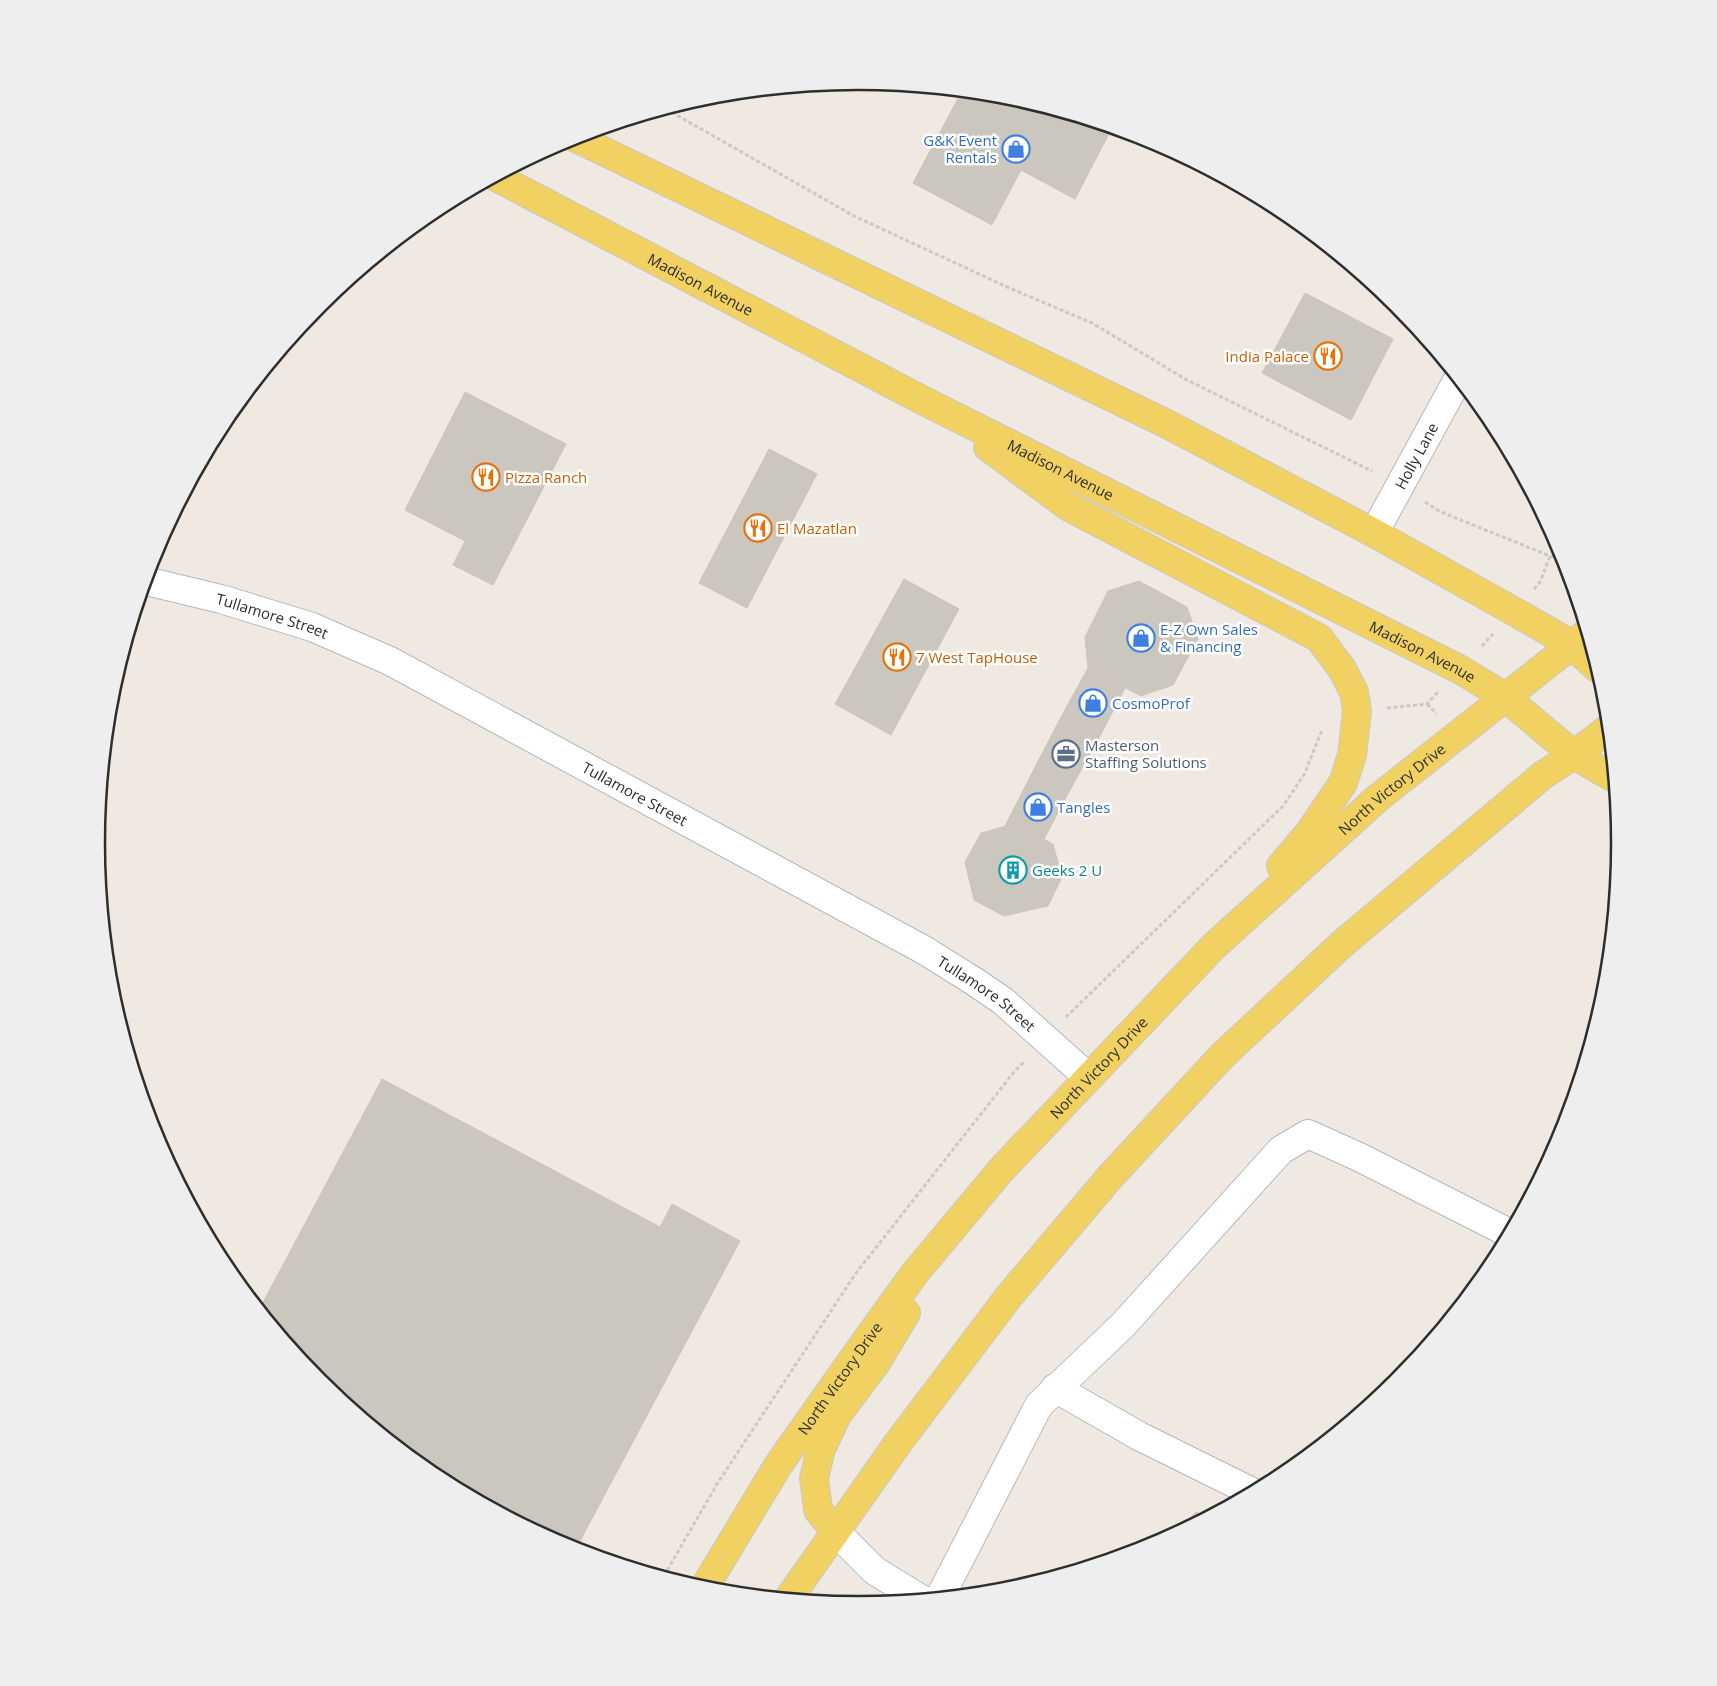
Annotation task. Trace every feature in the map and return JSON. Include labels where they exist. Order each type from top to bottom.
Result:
[{"type":"main road","points":[[584,142],[1165,423],[1374,533],[1514,612],[1579,639],[1587,651]]},
{"type":"main road","name":"Madison Avenue","points":[[502,180],[926,402],[1461,670],[1505,697],[1574,755],[1608,775]]},
{"type":"main road","points":[[926,402],[1069,507],[1319,638],[1342,668],[1354,692],[1357,711],[1352,755],[1342,783],[1309,833],[1214,946]]},
{"type":"main road","name":"North Victory Drive","points":[[708,1581],[779,1464],[863,1345],[915,1273],[1001,1170],[1214,946],[1379,797],[1579,639]]},
{"type":"main road","points":[[793,1593],[898,1443],[1010,1295],[1110,1177],[1222,1056],[1342,944],[1542,775],[1574,755],[1603,733]]},
{"type":"main road","points":[[835,1531],[818,1510],[814,1478],[821,1449],[836,1415],[876,1363],[969,1208]]},
{"type":"street","name":"Holly Lane","points":[[1374,533],[1455,384]]},
{"type":"street","name":"Tullamore Street","points":[[152,582],[221,599],[312,627],[390,661],[924,950],[1003,1001],[1088,1078]]},
{"type":"street","points":[[943,1591],[1039,1405],[1123,1325],[1281,1150],[1308,1134],[1359,1157],[1504,1231]]},
{"type":"street","points":[[1055,1388],[1139,1436],[1245,1489]]},
{"type":"street","points":[[835,1531],[874,1571],[912,1594]]},
{"type":"path","points":[[674,114],[854,216],[1007,287],[1092,323],[1187,380],[1373,471]]},
{"type":"path","points":[[1441,512],[1555,557]]},
{"type":"path","points":[[1382,708],[1427,704],[1461,670],[1540,582],[1550,556]]},
{"type":"path","points":[[1427,704],[1439,716]]},
{"type":"path","points":[[1071,1012],[1283,806],[1304,775],[1325,723]]},
{"type":"path","points":[[667,1571],[717,1484],[856,1273],[1014,1072]]},
{"type":"building","name":"G&K Event Rentals","points":[[959,96],[1005,104],[1109,133],[1075,199],[1021,170],[992,225],[913,183]]},
{"type":"building","name":"India Palace","points":[[1305,293],[1393,339],[1351,420],[1262,373]]},
{"type":"building","name":"Pizza Ranch","points":[[465,392],[566,444],[493,585],[453,565],[465,541],[405,510]]},
{"type":"building","name":"El Mazatlan","points":[[769,449],[817,474],[747,608],[699,583]]},
{"type":"building","name":"7 West TapHouse","points":[[904,579],[959,609],[891,735],[835,704]]},
{"type":"building","name":"E-Z Own Sales & Financing","points":[[1139,581],[1187,607],[1198,639],[1173,685],[1141,696],[1088,668],[1085,637],[1108,591]]},
{"type":"building","name":"CosmoProf","points":[[1088,668],[1125,688],[1099,738],[1061,717]]},
{"type":"building","name":"Masterson Staffing Solutions","points":[[1061,717],[1099,738],[1070,790],[1033,771]]},
{"type":"building","name":"Tangles","points":[[1033,771],[1070,790],[1044,839],[1014,824],[1005,826]]},
{"type":"building","name":"Geeks 2 U","points":[[1014,824],[1053,844],[1062,877],[1048,906],[1004,916],[974,900],[965,862],[981,833]]},
{"type":"building","points":[[382,1079],[660,1227],[672,1204],[740,1241],[579,1542],[525,1518],[482,1495],[440,1469],[400,1440],[362,1409],[326,1375],[292,1339],[263,1303]]},
{"type":"building","points":[[1196,1512],[1200,1514],[1192,1518],[1190,1519]]},
{"type":"place","name":"G&K Event Rentals","points":[[1016,149]]},
{"type":"place","name":"India Palace","points":[[1328,356]]},
{"type":"place","name":"Pizza Ranch","points":[[486,477]]},
{"type":"place","name":"El Mazatlan","points":[[758,528]]},
{"type":"place","name":"E-Z Own Sales & Financing","points":[[1141,638]]},
{"type":"place","name":"7 West TapHouse","points":[[897,657]]},
{"type":"place","name":"CosmoProf","points":[[1093,703]]},
{"type":"place","name":"Masterson Staffing Solutions","points":[[1066,754]]},
{"type":"place","name":"Tangles","points":[[1038,807]]},
{"type":"place","name":"Geeks 2 U","points":[[1013,870]]}]
